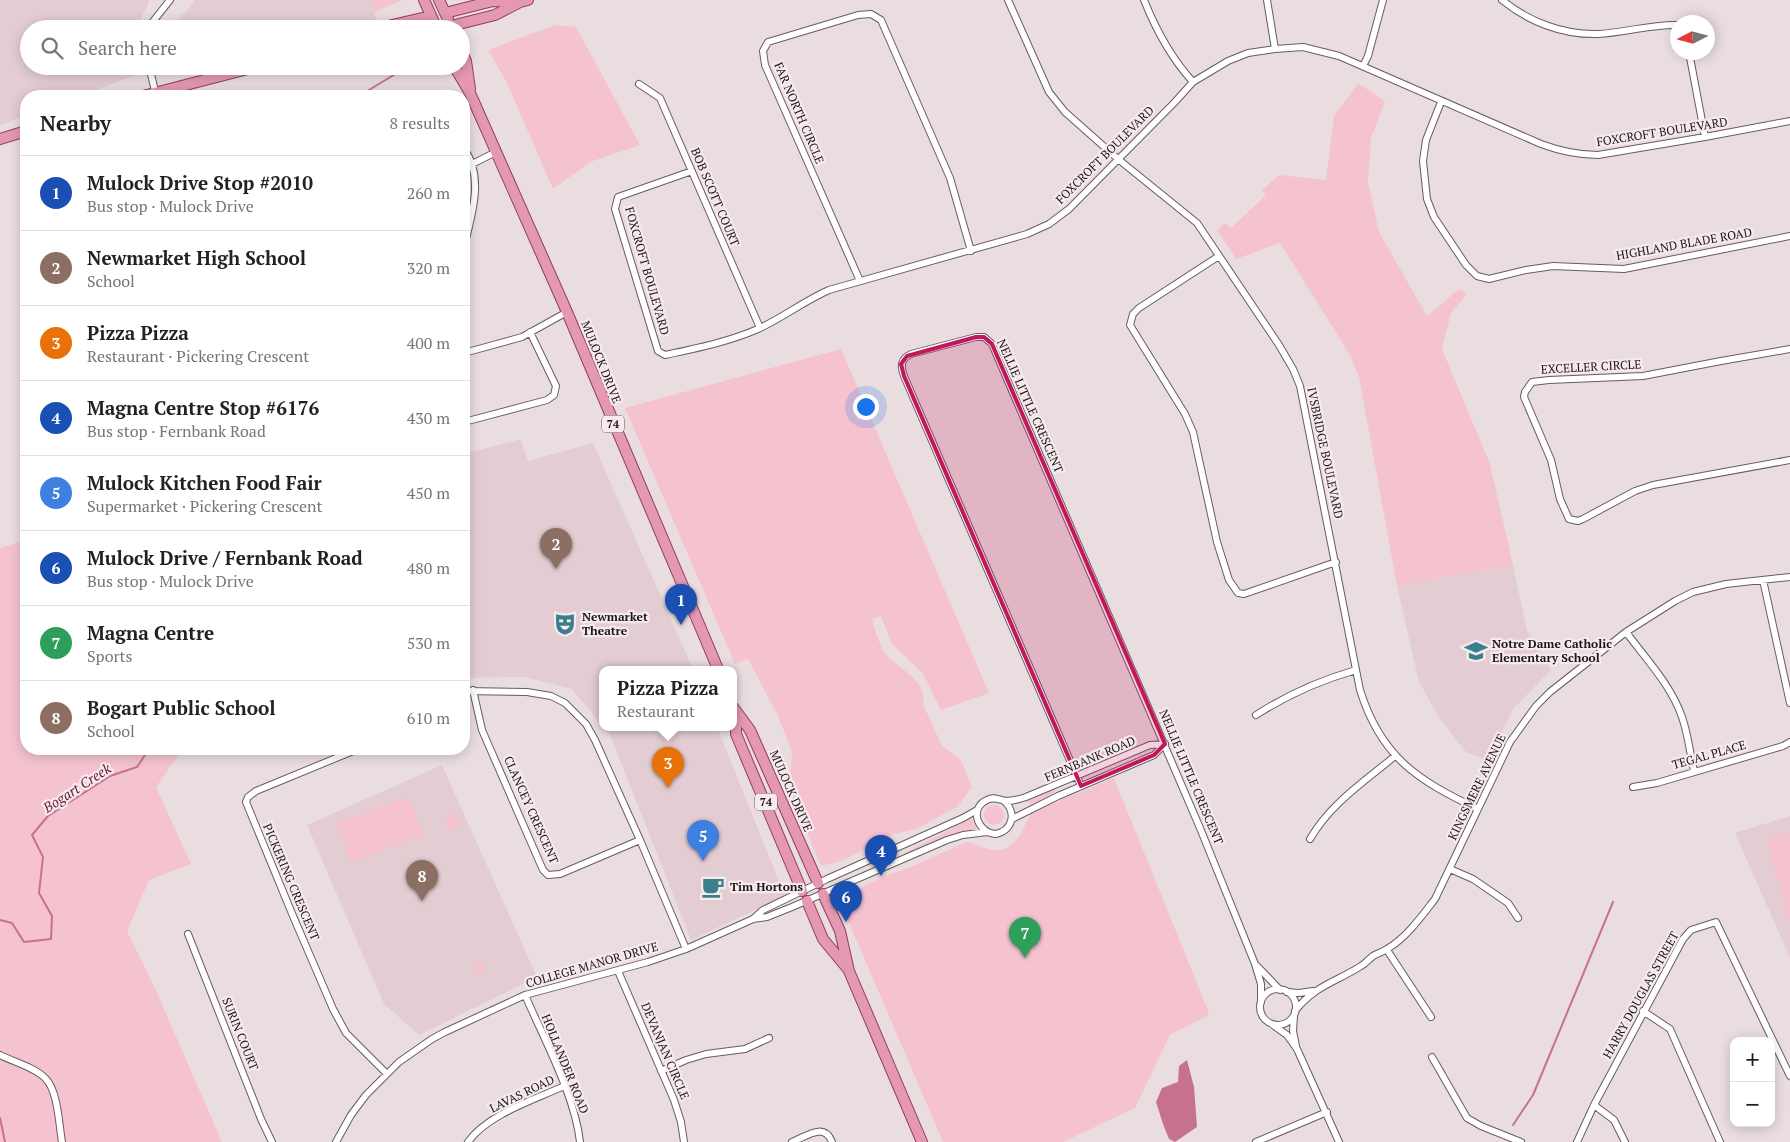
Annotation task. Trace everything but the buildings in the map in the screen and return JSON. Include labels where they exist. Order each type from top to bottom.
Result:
[{"type":"main road","points":[[424,0],[433,20]]},
{"type":"main road","points":[[439,0],[448,20]]},
{"type":"main road","points":[[445,13],[492,1],[524,1]]},
{"type":"main road","points":[[470,22],[495,15],[524,1]]},
{"type":"main road","points":[[415,20],[431,16]]},
{"type":"main road","points":[[171,90],[226,75]]},
{"type":"main road","name":"MULOCK DRIVE","points":[[459,75],[468,90]]},
{"type":"main road","name":"MULOCK DRIVE","points":[[468,75],[470,90]]},
{"type":"main road","name":"MULOCK DRIVE","points":[[470,93],[567,312],[717,666]]},
{"type":"main road","points":[[0,139],[20,133]]},
{"type":"main road","name":"MULOCK DRIVE","points":[[737,714],[750,730],[818,883]]},
{"type":"main road","name":"MULOCK DRIVE","points":[[736,731],[802,891]]},
{"type":"main road","points":[[823,894],[840,931],[849,971],[922,1142]]},
{"type":"main road","points":[[807,901],[823,939],[849,971]]},
{"type":"street","points":[[154,20],[170,0]]},
{"type":"street","name":"IVSBRIDGE BOULEVARD","points":[[1008,0],[1049,92],[1065,112],[1118,159],[1197,223],[1294,369],[1300,386],[1356,670],[1366,709],[1379,733],[1395,756],[1427,783],[1478,809]]},
{"type":"street","points":[[1144,0],[1166,46],[1192,82]]},
{"type":"street","points":[[1267,0],[1274,49]]},
{"type":"street","points":[[1363,66],[1368,56],[1383,0]]},
{"type":"street","points":[[1502,0],[1512,8],[1543,24],[1561,30],[1599,34],[1670,26]]},
{"type":"street","name":"FAR NORTH CIRCLE","points":[[860,281],[765,65],[763,51],[768,42],[858,15],[871,14],[881,20],[950,178],[971,251]]},
{"type":"street","name":"FOXCROFT BOULEVARD","points":[[692,171],[618,197],[615,209],[658,351],[665,355],[726,341],[760,328],[816,296],[860,281],[1027,234],[1049,224],[1075,203],[1174,103],[1192,82],[1228,61],[1248,53],[1303,47],[1339,56],[1541,144],[1563,152],[1582,155],[1598,155],[1790,121]]},
{"type":"street","points":[[1691,60],[1705,137]]},
{"type":"street","points":[[151,75],[155,90]]},
{"type":"street","name":"BOB SCOTT COURT","points":[[639,84],[660,98],[760,328]]},
{"type":"street","name":"HIGHLAND BLADE ROAD","points":[[1441,102],[1426,140],[1423,161],[1427,199],[1434,217],[1466,265],[1477,276],[1489,279],[1553,266],[1624,269],[1790,236]]},
{"type":"street","points":[[472,164],[496,152]]},
{"type":"street","points":[[470,160],[475,190],[470,216]]},
{"type":"street","points":[[1219,256],[1139,308],[1133,314],[1130,325],[1185,414],[1193,432],[1217,542],[1229,580],[1234,588],[1244,594],[1336,562]]},
{"type":"street","points":[[470,351],[522,337],[567,312]]},
{"type":"street","points":[[470,420],[547,400],[554,396],[556,386],[530,332]]},
{"type":"street","name":"NELLIE LITTLE CRESCENT","points":[[1081,786],[901,370],[903,360],[912,354],[976,337],[984,337],[992,344],[1165,744],[1255,964],[1261,984],[1261,1002]]},
{"type":"street","name":"EXCELLER CIRCLE","points":[[1790,349],[1721,360],[1643,376],[1532,382],[1524,397],[1552,460],[1560,500],[1568,520],[1578,521],[1583,519],[1635,491],[1653,485],[1790,460]]},
{"type":"street","name":"KINGSMERE AVENUE","points":[[1295,1013],[1304,999],[1314,991],[1362,966],[1373,956],[1387,950],[1411,928],[1435,899],[1510,742],[1536,706],[1550,692],[1626,632],[1659,610],[1693,592],[1726,584],[1790,577]]},
{"type":"street","points":[[1763,580],[1790,703]]},
{"type":"street","points":[[1626,632],[1667,685],[1676,703],[1682,718],[1694,771]]},
{"type":"street","points":[[1256,715],[1277,701],[1334,677],[1356,670]]},
{"type":"street","points":[[470,690],[527,692],[551,696],[565,702],[586,724],[640,840],[686,949]]},
{"type":"street","name":"CLANCEY CRESCENT","points":[[473,690],[482,730],[543,870],[548,875],[560,874],[640,840]]},
{"type":"street","name":"TEGAL PLACE","points":[[1633,787],[1656,783],[1783,746],[1790,742]]},
{"type":"street","name":"FERNBANK ROAD","points":[[1004,801],[1026,798],[1150,745],[1165,744]]},
{"type":"street","name":"FERNBANK ROAD","points":[[1012,819],[1081,786],[1154,755],[1165,744]]},
{"type":"street","name":"PICKERING CRESCENT","points":[[343,755],[256,791],[248,797],[246,802],[333,1009],[346,1032],[387,1074]]},
{"type":"street","points":[[1310,839],[1325,816],[1348,794],[1395,756]]},
{"type":"street","points":[[823,894],[948,840],[963,835],[987,832],[995,834],[1004,831],[1012,819],[1011,809],[999,798],[990,798],[982,803],[978,810],[977,820],[979,825],[987,832]]},
{"type":"street","points":[[802,891],[978,810]]},
{"type":"street","points":[[1450,869],[1473,879],[1508,903],[1518,918]]},
{"type":"street","name":"COLLEGE MANOR DRIVE","points":[[754,920],[763,910],[802,891]]},
{"type":"street","name":"COLLEGE MANOR DRIVE","points":[[336,1142],[351,1115],[361,1102],[399,1062],[432,1038],[525,995],[618,971],[686,949],[754,920],[767,917],[823,894]]},
{"type":"street","name":"HARRY DOUGLAS STREET","points":[[1577,1142],[1594,1105],[1683,939],[1691,930],[1716,922],[1790,1076]]},
{"type":"street","name":"SURIN COURT","points":[[188,934],[261,1119],[272,1142]]},
{"type":"street","points":[[1387,950],[1431,1016]]},
{"type":"street","name":"NELLIE LITTLE CRESCENT","points":[[1255,964],[1269,980],[1284,991]]},
{"type":"street","name":"DEVANJAN CIRCLE","points":[[618,971],[674,1100],[681,1122],[684,1142]]},
{"type":"street","points":[[1297,1049],[1293,1031],[1294,999],[1284,991],[1270,992],[1261,1002],[1261,1015],[1267,1022],[1287,1035],[1297,1049],[1339,1142]]},
{"type":"street","name":"KINGSMERE AVENUE","points":[[1284,991],[1299,993],[1314,991]]},
{"type":"street","name":"HOLLANDER ROAD","points":[[525,995],[576,1117],[580,1142]]},
{"type":"street","points":[[1644,1011],[1670,1029],[1720,1142]]},
{"type":"street","points":[[1273,1025],[1284,1024],[1295,1013]]},
{"type":"street","points":[[661,1071],[706,1054],[745,1049],[769,1038]]},
{"type":"street","points":[[0,1055],[32,1069],[45,1078],[50,1085],[55,1098],[62,1142]]},
{"type":"street","points":[[1432,1057],[1468,1118],[1481,1126],[1521,1142]]},
{"type":"street","name":"LAVAS ROAD","points":[[468,1142],[498,1116],[564,1086]]},
{"type":"street","points":[[1594,1105],[1614,1120],[1625,1142]]},
{"type":"street","points":[[1256,1142],[1326,1112]]},
{"type":"street","points":[[792,1142],[817,1131],[825,1132],[829,1135],[832,1142]]},
{"type":"highlighted area","points":[[976,337],[984,337],[992,344],[1165,744],[1154,755],[1081,786],[904,376],[901,364],[907,356]]},
{"type":"shaded area","points":[[0,0],[148,0],[149,3],[140,20],[20,20],[20,75],[136,75],[96,90],[20,90],[20,118],[0,125]]},
{"type":"shaded area","points":[[195,0],[373,0],[376,20],[178,20]]},
{"type":"shaded area","points":[[373,0],[403,0],[374,12]]},
{"type":"shaded area","points":[[555,25],[576,27],[640,145],[590,162],[553,189],[506,81],[488,50]]},
{"type":"shaded area","points":[[1358,83],[1385,101],[1371,138],[1368,182],[1379,232],[1427,316],[1459,289],[1467,294],[1451,313],[1442,349],[1490,464],[1513,565],[1397,586],[1359,377],[1350,355],[1280,243],[1236,259],[1217,230],[1226,223],[1231,228],[1266,195],[1262,190],[1279,175],[1326,180],[1334,116]]},
{"type":"shaded area","points":[[841,349],[989,693],[941,710],[923,674],[891,643],[881,616],[872,619],[885,653],[917,681],[924,696],[923,704],[942,746],[961,760],[972,787],[957,807],[916,829],[894,834],[841,861],[821,866],[795,804],[790,777],[792,752],[778,716],[748,659],[735,664],[625,408]]},
{"type":"shaded area","points":[[521,439],[528,461],[593,443],[692,666],[599,666],[599,722],[572,689],[524,677],[470,678],[470,452]]},
{"type":"shaded area","points":[[20,542],[20,755],[179,755],[156,787],[191,864],[149,880],[127,931],[154,986],[222,1142],[0,1142],[0,548]]},
{"type":"shaded area","name":"Notre Dame Catholic Elementary School","points":[[1513,565],[1527,630],[1552,671],[1514,708],[1487,760],[1466,752],[1438,716],[1419,682],[1397,586]]},
{"type":"shaded area","points":[[606,731],[719,731],[785,896],[691,940],[610,735]]},
{"type":"shaded area","points":[[442,765],[537,977],[419,1035],[384,1004],[307,825]]},
{"type":"shaded area","points":[[1114,778],[1209,1013],[1207,1016],[1170,1035],[1135,1108],[1063,1142],[943,1142],[840,902],[841,898],[880,878],[913,866],[966,842],[988,849],[1004,849],[1016,840],[1031,812]]},
{"type":"shaded area","points":[[1055,789],[1056,791],[1046,798],[1030,805],[1028,801]]},
{"type":"shaded area","points":[[409,797],[423,836],[350,862],[336,823]]},
{"type":"shaded area","points":[[994,805],[1001,808],[1004,815],[1001,822],[994,825],[987,822],[984,815],[987,808]]},
{"type":"shaded area","points":[[455,813],[461,826],[450,831],[444,818]]},
{"type":"shaded area","points":[[1790,816],[1790,958],[1735,833]]},
{"type":"shaded area","points":[[972,818],[977,829],[976,831],[955,834],[904,856],[903,854]]},
{"type":"shaded area","points":[[1790,832],[1790,922],[1767,845],[1775,835]]},
{"type":"shaded area","points":[[484,962],[486,968],[478,976],[475,974],[473,964]]},
{"type":"shaded area","points":[[1187,1060],[1194,1087],[1197,1127],[1175,1142],[1169,1139],[1156,1102],[1162,1088],[1178,1082],[1179,1066]]},
{"type":"waterway","name":"Bogart Creek","points":[[369,90],[394,75]]},
{"type":"waterway","name":"Bogart Creek","points":[[0,920],[12,923],[24,942],[51,939],[52,916],[39,893],[43,857],[32,835],[48,816],[110,776],[137,767],[145,755]]},
{"type":"waterway","points":[[1513,1125],[1533,1095],[1613,902]]},
{"type":"waterway","name":"Bogart Creek","points":[[0,1118],[5,1142]]},
{"type":"place","name":"Newmarket High School","points":[[556,569]]},
{"type":"place","name":"Newmarket Theatre","points":[[565,624]]},
{"type":"place","name":"Mulock Drive Stop #2010","points":[[681,625]]},
{"type":"place","name":"Notre Dame Catholic Elementary School","points":[[1476,651]]},
{"type":"place","name":"Pizza Pizza","points":[[668,788]]},
{"type":"place","name":"Mulock Kitchen Food Fair","points":[[703,861]]},
{"type":"place","name":"Magna Centre Stop #6176","points":[[881,876]]},
{"type":"place","name":"Tim Hortons","points":[[713,887]]},
{"type":"place","name":"Bogart Public School","points":[[422,901]]},
{"type":"place","name":"Mulock Drive / Fernbank Road","points":[[846,922]]},
{"type":"place","name":"Magna Centre","points":[[1025,958]]}]
